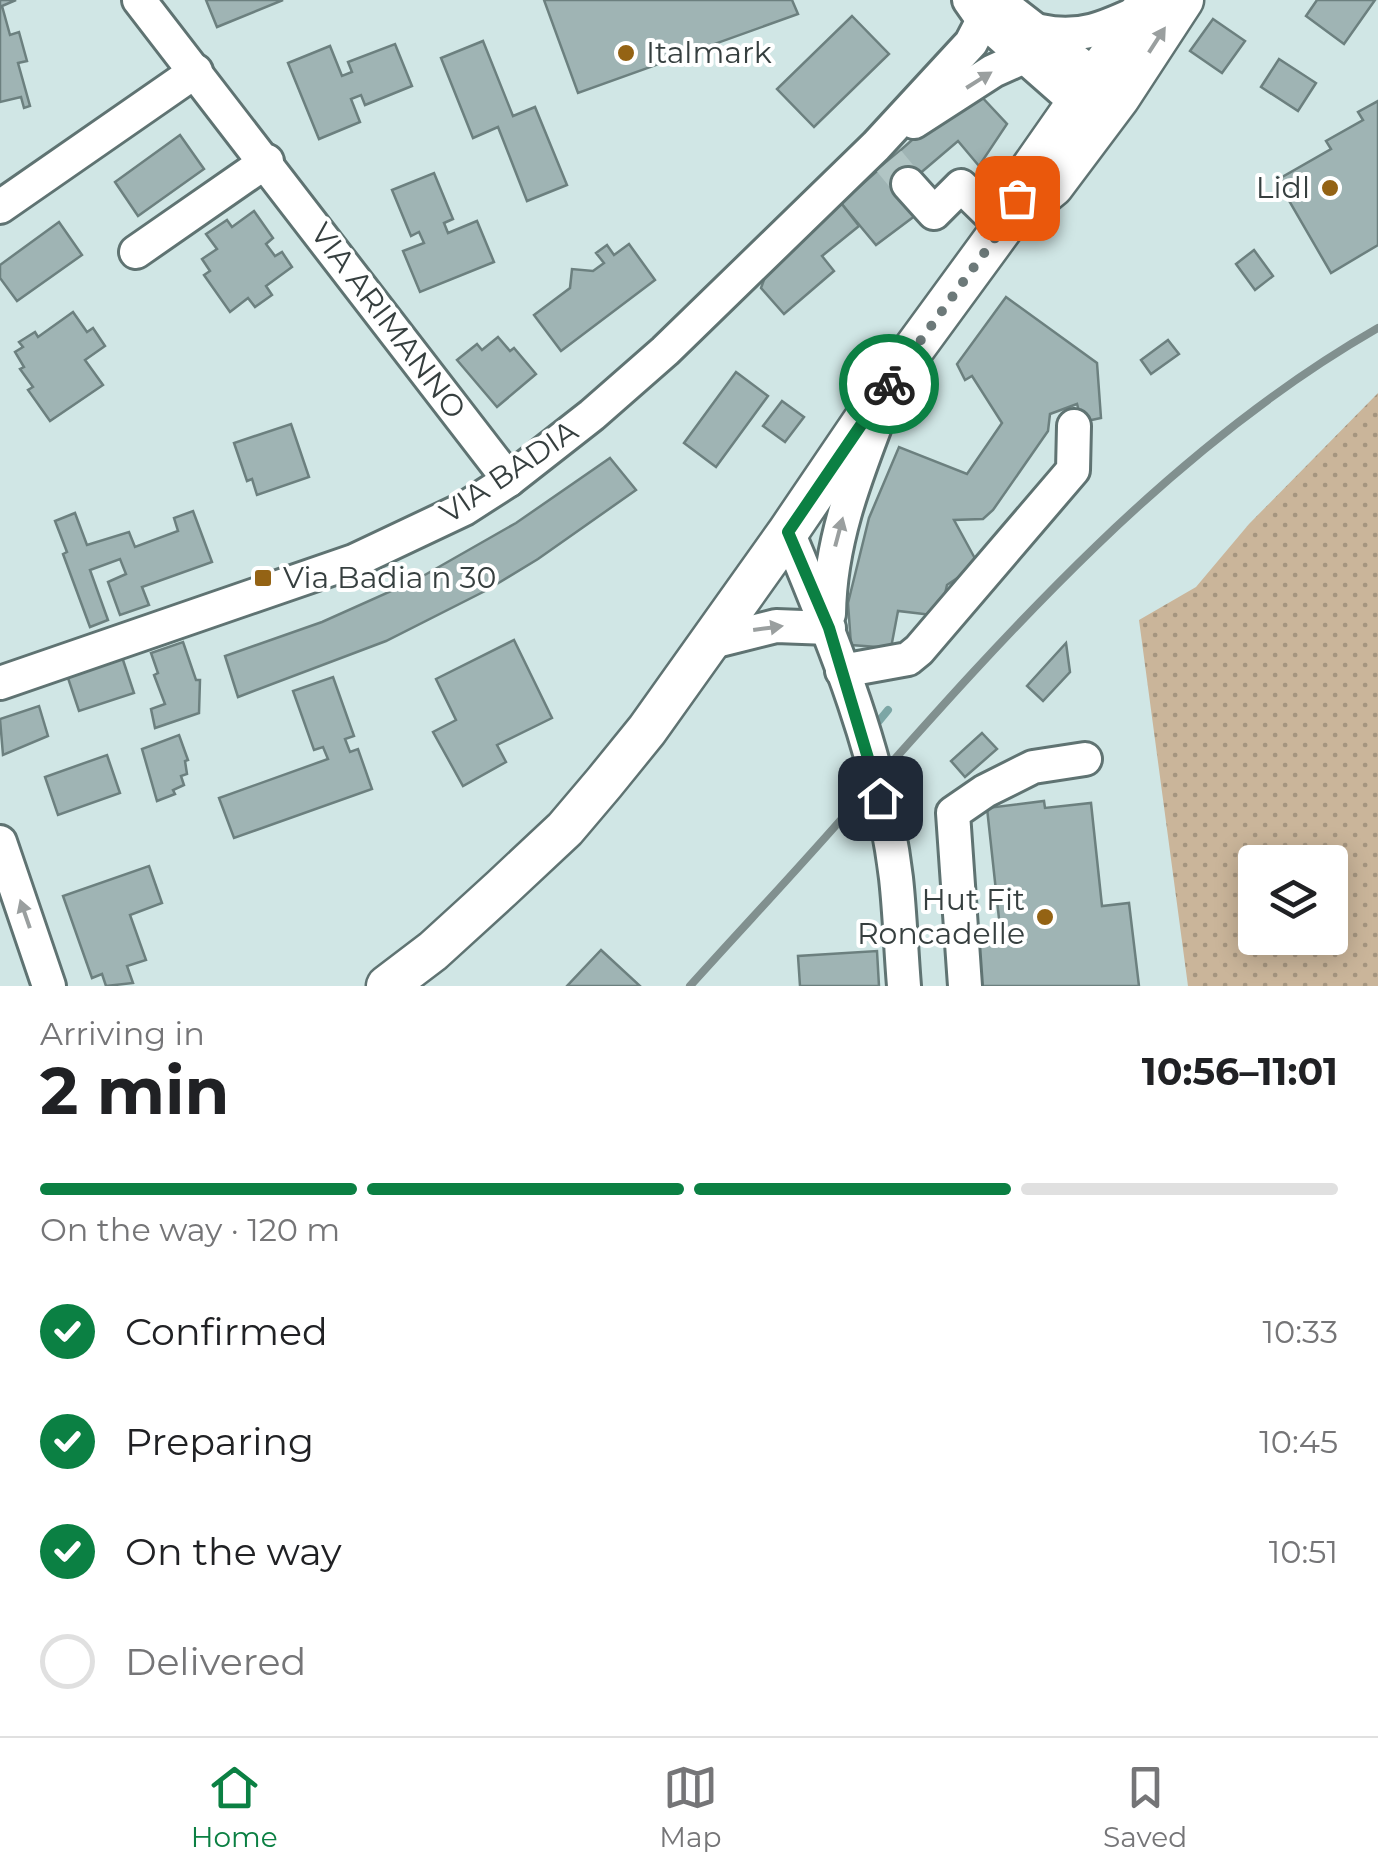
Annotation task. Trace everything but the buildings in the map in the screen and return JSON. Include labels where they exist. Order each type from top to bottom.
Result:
[{"type":"main road","points":[[387,986],[433,951],[565,828],[646,730],[1003,227],[1031,169],[1098,100],[1183,0]]},
{"type":"main road","points":[[1098,100],[1145,6]]},
{"type":"street","name":"VIA ARIMANNO","points":[[140,0],[509,480]]},
{"type":"street","points":[[1032,44],[1054,34],[1086,33],[1145,6]]},
{"type":"street","points":[[983,7],[1098,100]]},
{"type":"street","name":"VIA BADIA","points":[[891,163],[971,43],[983,7]]},
{"type":"street","name":"VIA BADIA","points":[[0,683],[354,561],[464,509],[509,480],[592,415],[891,163],[993,71],[1032,44]]},
{"type":"street","points":[[0,207],[196,71]]},
{"type":"street","points":[[136,252],[266,161]]},
{"type":"street","points":[[891,163],[934,213],[961,186],[1003,227]]},
{"type":"street","points":[[829,628],[829,578],[836,540],[854,480],[894,376]]},
{"type":"street","points":[[842,671],[908,658],[919,650],[1073,470],[1074,426]]},
{"type":"street","points":[[788,532],[829,628],[880,798],[896,876],[904,986]]},
{"type":"street","points":[[708,642],[776,626],[829,628]]},
{"type":"street","points":[[965,986],[952,813],[1033,767],[1084,759]]},
{"type":"street","points":[[0,842],[50,986]]},
{"type":"shaded area","points":[[1378,393],[1378,986],[1188,986],[1139,620],[1196,587],[1249,524]]},
{"type":"waterway","points":[[879,721],[888,710]]},
{"type":"tunnel","points":[[889,161],[908,184]]},
{"type":"railway","points":[[690,986],[972,674],[1097,545],[1231,428],[1303,375],[1378,328]]},
{"type":"way so far","points":[[889,384],[1003,227],[1017,198]]},
{"type":"place","name":"Italmark","points":[[626,53]]},
{"type":"place","name":"Lidl","points":[[1330,188]]},
{"type":"place","name":"Via Badia n 30","points":[[263,578]]},
{"type":"place","name":"Hut Fit Roncadelle","points":[[1045,917]]},
{"type":"route","points":[[880,798],[829,628],[788,532],[889,384]]}]
